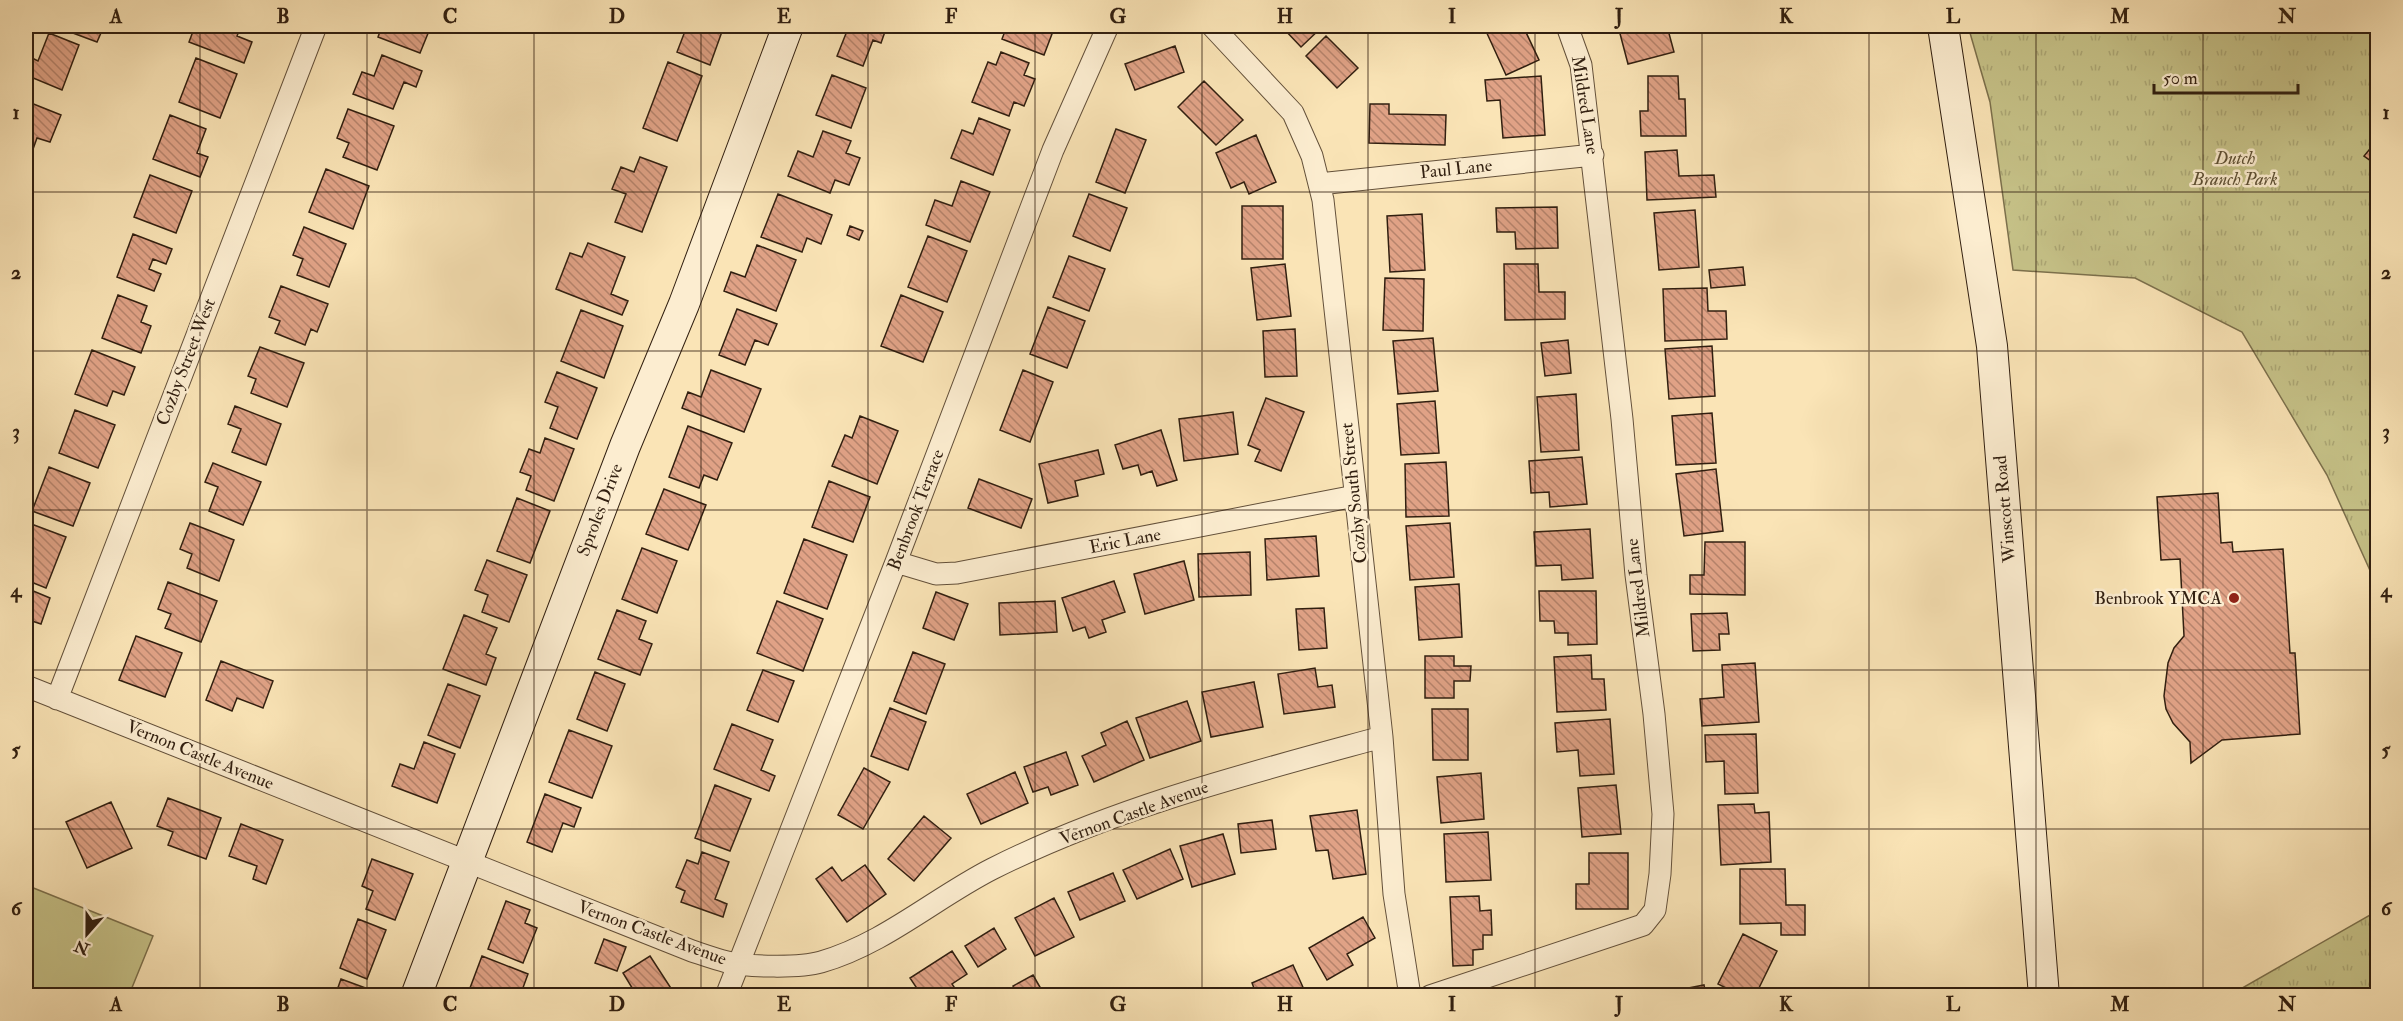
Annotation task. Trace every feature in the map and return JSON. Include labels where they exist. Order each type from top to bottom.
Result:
[{"type":"street","name":"Cozby Street West","points":[[57,699],[316,26]]},
{"type":"street","name":"Sproles Drive","points":[[416,996],[625,446],[701,259],[788,26]]},
{"type":"street","name":"Benbrook Terrace","points":[[726,996],[896,562],[1053,150],[1108,26]]},
{"type":"street","name":"Cozby South Street","points":[[1212,26],[1293,113],[1312,156],[1323,200],[1382,737],[1394,894],[1410,996]]},
{"type":"street","name":"Mildred Lane","points":[[1430,996],[1643,925],[1655,910],[1660,874],[1663,814],[1654,714],[1636,575],[1622,419],[1593,155],[1581,65],[1567,26]]},
{"type":"street","name":"Winscott Road","points":[[1943,26],[1992,346],[2044,996]]},
{"type":"street","name":"Paul Lane","points":[[1319,184],[1593,155]]},
{"type":"street","name":"Eric Lane","points":[[896,562],[936,574],[957,573],[1355,496]]},
{"type":"street","name":"Vernon Castle Avenue","points":[[26,686],[692,951],[728,963],[740,964],[788,965],[820,962],[872,941],[992,870],[1094,824],[1228,778],[1382,737]]},
{"type":"green space","name":"Dutch Branch Park","points":[[1968,26],[2377,26],[2377,586],[2327,475],[2242,332],[2135,278],[2013,270],[1990,102]]},
{"type":"green space","points":[[26,885],[153,936],[129,995],[26,995]]},
{"type":"green space","points":[[2377,911],[2377,995],[2230,995]]},
{"type":"building","points":[[54,26],[104,26],[97,42]]},
{"type":"building","points":[[195,26],[241,26],[237,36],[252,42],[244,63],[189,42]]},
{"type":"building","points":[[382,26],[431,26],[420,53],[378,37]]},
{"type":"building","points":[[687,26],[724,26],[710,65],[677,52]]},
{"type":"building","points":[[849,26],[887,26],[881,43],[873,40],[863,66],[837,56]]},
{"type":"building","points":[[1007,26],[1055,26],[1044,55],[1002,39]]},
{"type":"building","points":[[1288,26],[1323,26],[1301,47],[1284,29]]},
{"type":"building","points":[[1492,26],[1523,26],[1539,60],[1506,75],[1485,29]]},
{"type":"building","points":[[1618,26],[1667,26],[1674,52],[1628,64]]},
{"type":"building","points":[[49,33],[79,45],[62,90],[26,75],[28,56],[38,61]]},
{"type":"building","points":[[1326,36],[1358,68],[1337,88],[1306,56]]},
{"type":"building","points":[[1175,46],[1184,72],[1135,90],[1125,64]]},
{"type":"building","points":[[1001,52],[1029,63],[1024,75],[1035,79],[1024,106],[1014,102],[1009,116],[972,102],[988,62],[996,65]]},
{"type":"building","points":[[382,55],[422,71],[416,87],[404,82],[393,109],[353,94],[362,72],[374,76]]},
{"type":"building","points":[[196,58],[237,74],[220,118],[179,102]]},
{"type":"building","points":[[668,62],[702,76],[677,141],[643,128]]},
{"type":"building","points":[[832,75],[866,88],[851,128],[816,115]]},
{"type":"building","points":[[1541,76],[1545,135],[1503,138],[1500,100],[1487,101],[1485,80]]},
{"type":"building","points":[[1648,76],[1678,76],[1679,99],[1685,99],[1686,136],[1641,136],[1640,111],[1648,111]]},
{"type":"building","points":[[1204,81],[1243,120],[1216,145],[1178,107]]},
{"type":"building","points":[[26,101],[61,115],[50,142],[37,138],[32,152],[26,149]]},
{"type":"building","points":[[1370,104],[1389,104],[1389,114],[1446,115],[1445,145],[1369,143]]},
{"type":"building","points":[[348,109],[394,126],[377,170],[343,157],[349,143],[337,138]]},
{"type":"building","points":[[170,115],[206,129],[197,153],[208,157],[200,177],[153,159]]},
{"type":"building","points":[[979,118],[1010,130],[993,175],[951,158],[962,130],[973,134]]},
{"type":"building","points":[[1116,129],[1146,140],[1125,193],[1096,182]]},
{"type":"building","points":[[823,131],[851,141],[846,153],[860,158],[849,185],[835,180],[830,193],[788,176],[798,151],[813,157]]},
{"type":"building","points":[[1256,135],[1276,182],[1249,194],[1244,182],[1231,188],[1216,153]]},
{"type":"building","points":[[2378,139],[2378,166],[2364,156]]},
{"type":"building","points":[[1677,150],[1679,176],[1714,175],[1716,197],[1647,200],[1645,152]]},
{"type":"building","points":[[640,157],[667,167],[642,232],[615,222],[626,194],[612,189],[621,167],[634,172]]},
{"type":"building","points":[[326,169],[369,186],[353,229],[309,212]]},
{"type":"building","points":[[150,175],[192,191],[176,233],[134,217]]},
{"type":"building","points":[[961,181],[990,192],[970,242],[926,225],[935,200],[952,206]]},
{"type":"building","points":[[778,194],[832,215],[821,244],[807,238],[802,252],[761,237]]},
{"type":"building","points":[[1089,194],[1127,208],[1110,251],[1073,236]]},
{"type":"building","points":[[26,206],[32,209],[26,223]]},
{"type":"building","points":[[1242,206],[1283,206],[1283,259],[1242,259]]},
{"type":"building","points":[[1557,207],[1558,248],[1516,249],[1515,232],[1497,232],[1496,208]]},
{"type":"building","points":[[1695,210],[1699,267],[1659,270],[1654,213]]},
{"type":"building","points":[[1422,214],[1425,270],[1390,272],[1387,216]]},
{"type":"building","points":[[850,226],[863,231],[859,240],[847,235]]},
{"type":"building","points":[[304,227],[346,244],[329,287],[297,275],[303,259],[293,255]]},
{"type":"building","points":[[133,234],[172,249],[166,264],[153,259],[149,269],[161,274],[154,291],[117,277]]},
{"type":"building","points":[[928,236],[967,251],[947,302],[908,287]]},
{"type":"building","points":[[588,243],[625,257],[611,294],[628,301],[622,315],[556,289],[570,253],[582,257]]},
{"type":"building","points":[[757,245],[796,260],[776,311],[724,291],[731,272],[745,277]]},
{"type":"building","points":[[1069,256],[1105,269],[1089,311],[1053,297]]},
{"type":"building","points":[[1285,264],[1291,316],[1257,320],[1251,268]]},
{"type":"building","points":[[1504,264],[1538,264],[1539,292],[1565,292],[1565,319],[1505,320]]},
{"type":"building","points":[[1743,267],[1745,285],[1711,288],[1709,270]]},
{"type":"building","points":[[1385,278],[1424,279],[1423,331],[1383,330]]},
{"type":"building","points":[[281,286],[328,304],[317,332],[311,329],[305,345],[275,333],[280,321],[269,317]]},
{"type":"building","points":[[1707,288],[1708,311],[1726,311],[1727,339],[1665,341],[1663,289]]},
{"type":"building","points":[[118,295],[147,306],[141,322],[151,326],[141,353],[102,338]]},
{"type":"building","points":[[901,295],[943,312],[923,362],[881,346]]},
{"type":"building","points":[[1048,307],[1085,321],[1067,368],[1030,354]]},
{"type":"building","points":[[737,309],[777,324],[768,345],[755,340],[745,365],[719,355]]},
{"type":"building","points":[[581,310],[623,326],[604,378],[561,361]]},
{"type":"building","points":[[1295,329],[1297,376],[1265,377],[1263,331]]},
{"type":"building","points":[[1433,338],[1438,391],[1398,394],[1393,341]]},
{"type":"building","points":[[1568,340],[1571,373],[1545,376],[1541,343]]},
{"type":"building","points":[[1712,346],[1715,396],[1669,399],[1665,349]]},
{"type":"building","points":[[260,347],[304,363],[287,407],[251,393],[256,379],[248,376]]},
{"type":"building","points":[[92,350],[135,367],[124,395],[113,391],[107,406],[75,394]]},
{"type":"building","points":[[711,370],[761,389],[744,432],[682,408],[688,392],[701,397]]},
{"type":"building","points":[[1023,370],[1053,382],[1030,442],[1000,430]]},
{"type":"building","points":[[557,372],[597,388],[577,439],[550,428],[558,407],[545,402]]},
{"type":"building","points":[[1576,394],[1579,450],[1541,452],[1537,397]]},
{"type":"building","points":[[1266,398],[1304,412],[1281,471],[1255,461],[1260,450],[1248,445]]},
{"type":"building","points":[[1435,401],[1439,453],[1401,455],[1397,404]]},
{"type":"building","points":[[235,406],[281,424],[266,465],[232,452],[241,429],[228,424]]},
{"type":"building","points":[[75,410],[115,425],[98,468],[59,453]]},
{"type":"building","points":[[1233,412],[1238,454],[1184,461],[1179,419]]},
{"type":"building","points":[[1712,413],[1716,463],[1676,465],[1672,416]]},
{"type":"building","points":[[860,416],[898,431],[877,484],[832,466],[845,435],[852,438]]},
{"type":"building","points":[[688,426],[732,443],[717,480],[704,475],[699,488],[669,477]]},
{"type":"building","points":[[1161,430],[1177,480],[1157,486],[1152,471],[1141,475],[1138,465],[1123,469],[1115,445]]},
{"type":"building","points":[[545,438],[574,449],[554,501],[526,490],[531,476],[520,472],[529,449],[540,453]]},
{"type":"building","points":[[1098,450],[1104,474],[1075,481],[1078,496],[1048,503],[1039,464]]},
{"type":"building","points":[[1582,457],[1587,504],[1550,507],[1549,492],[1531,493],[1529,461]]},
{"type":"building","points":[[1446,462],[1449,516],[1406,517],[1405,464]]},
{"type":"building","points":[[213,463],[261,482],[243,525],[209,511],[218,487],[205,482]]},
{"type":"building","points":[[49,467],[90,483],[73,526],[32,511]]},
{"type":"building","points":[[1716,469],[1723,531],[1684,536],[1676,474]]},
{"type":"building","points":[[979,479],[1032,499],[1021,528],[968,508]]},
{"type":"building","points":[[829,481],[870,497],[853,542],[812,527]]},
{"type":"building","points":[[664,489],[706,505],[688,550],[646,534]]},
{"type":"building","name":"Benbrook YMCA","points":[[2218,493],[2221,543],[2232,542],[2233,552],[2283,549],[2290,653],[2295,653],[2300,734],[2222,740],[2191,763],[2190,742],[2173,723],[2166,709],[2164,696],[2168,663],[2174,648],[2184,636],[2180,559],[2161,560],[2157,497]]},
{"type":"building","points":[[517,498],[550,511],[530,563],[497,551]]},
{"type":"building","points":[[26,522],[66,537],[46,588],[26,580]]},
{"type":"building","points":[[190,523],[234,540],[219,581],[187,568],[192,554],[180,549]]},
{"type":"building","points":[[1450,523],[1454,577],[1410,580],[1406,526]]},
{"type":"building","points":[[1590,529],[1593,578],[1562,580],[1561,565],[1536,566],[1534,532]]},
{"type":"building","points":[[1316,536],[1319,576],[1267,580],[1265,539]]},
{"type":"building","points":[[804,539],[847,555],[827,609],[784,593]]},
{"type":"building","points":[[1705,542],[1745,542],[1745,595],[1690,594],[1690,575],[1704,575]]},
{"type":"building","points":[[642,548],[677,561],[657,613],[622,599]]},
{"type":"building","points":[[1250,552],[1251,595],[1199,597],[1198,554]]},
{"type":"building","points":[[487,560],[527,575],[509,622],[482,612],[488,595],[475,590]]},
{"type":"building","points":[[1184,561],[1194,600],[1145,614],[1134,574]]},
{"type":"building","points":[[1114,581],[1125,612],[1102,620],[1106,632],[1089,638],[1085,627],[1073,631],[1062,598]]},
{"type":"building","points":[[168,582],[217,601],[201,642],[165,628],[171,614],[158,609]]},
{"type":"building","points":[[1459,584],[1462,637],[1419,640],[1415,587]]},
{"type":"building","points":[[26,588],[50,598],[41,624],[26,619]]},
{"type":"building","points":[[1539,591],[1596,591],[1597,644],[1568,645],[1568,633],[1555,633],[1554,621],[1540,621]]},
{"type":"building","points":[[936,592],[968,604],[954,640],[923,628]]},
{"type":"building","points":[[777,601],[823,619],[803,671],[757,653]]},
{"type":"building","points":[[1055,601],[1057,632],[1000,635],[999,603]]},
{"type":"building","points":[[1324,608],[1327,648],[1299,650],[1296,609]]},
{"type":"building","points":[[617,610],[646,621],[639,639],[652,644],[640,675],[598,659]]},
{"type":"building","points":[[1727,613],[1729,634],[1719,634],[1720,650],[1693,651],[1691,614]]},
{"type":"building","points":[[464,615],[497,628],[486,654],[496,658],[486,685],[443,669]]},
{"type":"building","points":[[136,636],[182,653],[165,697],[119,680]]},
{"type":"building","points":[[913,652],[945,664],[926,714],[894,701]]},
{"type":"building","points":[[1591,655],[1592,679],[1604,679],[1606,710],[1557,712],[1554,657]]},
{"type":"building","points":[[1425,656],[1454,656],[1454,666],[1471,666],[1470,681],[1454,681],[1454,698],[1425,698]]},
{"type":"building","points":[[221,661],[273,681],[263,708],[237,698],[232,711],[206,700]]},
{"type":"building","points":[[1755,663],[1759,722],[1702,726],[1700,699],[1724,697],[1722,665]]},
{"type":"building","points":[[1315,668],[1318,687],[1332,685],[1335,707],[1284,714],[1278,674]]},
{"type":"building","points":[[763,670],[794,681],[778,722],[747,710]]},
{"type":"building","points":[[595,672],[625,684],[607,731],[577,719]]},
{"type":"building","points":[[1254,682],[1263,727],[1211,737],[1202,692]]},
{"type":"building","points":[[448,684],[480,696],[460,748],[428,735]]},
{"type":"building","points":[[1187,701],[1201,741],[1150,758],[1136,718]]},
{"type":"building","points":[[890,708],[926,722],[908,770],[871,756]]},
{"type":"building","points":[[1432,709],[1468,709],[1468,760],[1433,760]]},
{"type":"building","points":[[1610,719],[1614,774],[1580,776],[1578,750],[1557,752],[1555,723]]},
{"type":"building","points":[[1127,721],[1144,760],[1094,782],[1082,756],[1106,745],[1101,733]]},
{"type":"building","points":[[732,724],[773,740],[761,770],[775,776],[769,791],[714,769]]},
{"type":"building","points":[[569,730],[612,746],[592,798],[549,782]]},
{"type":"building","points":[[1756,734],[1758,793],[1725,794],[1724,761],[1706,762],[1705,735]]},
{"type":"building","points":[[424,742],[455,754],[437,803],[392,786],[400,764],[414,769]]},
{"type":"building","points":[[1066,752],[1078,785],[1051,795],[1048,787],[1033,792],[1024,767]]},
{"type":"building","points":[[864,768],[890,782],[863,829],[838,815]]},
{"type":"building","points":[[1015,772],[1028,803],[981,824],[967,794]]},
{"type":"building","points":[[1481,773],[1484,819],[1441,823],[1437,777]]},
{"type":"building","points":[[715,785],[751,799],[730,851],[695,838]]},
{"type":"building","points":[[1616,785],[1621,834],[1582,837],[1578,788]]},
{"type":"building","points":[[545,794],[581,808],[574,827],[563,823],[552,852],[527,842]]},
{"type":"building","points":[[168,798],[221,818],[206,859],[168,845],[173,832],[157,826]]},
{"type":"building","points":[[111,802],[132,848],[87,868],[66,822]]},
{"type":"building","points":[[1754,804],[1755,813],[1769,812],[1771,862],[1721,865],[1718,805]]},
{"type":"building","points":[[1357,810],[1366,874],[1333,879],[1328,850],[1316,851],[1310,816]]},
{"type":"building","points":[[924,816],[951,838],[914,881],[888,859]]},
{"type":"building","points":[[1272,820],[1276,849],[1241,853],[1238,824]]},
{"type":"building","points":[[241,824],[283,840],[266,884],[253,879],[257,866],[229,856]]},
{"type":"building","points":[[1488,832],[1491,880],[1446,882],[1444,834]]},
{"type":"building","points":[[1223,834],[1235,874],[1192,887],[1180,846]]},
{"type":"building","points":[[1170,849],[1183,879],[1137,899],[1123,870]]},
{"type":"building","points":[[702,852],[729,862],[715,899],[727,904],[723,917],[681,902],[685,891],[676,887],[687,860],[698,864]]},
{"type":"building","points":[[1589,853],[1628,853],[1628,909],[1576,909],[1576,884],[1589,884]]},
{"type":"building","points":[[372,859],[413,874],[395,920],[366,909],[373,891],[362,886]]},
{"type":"building","points":[[865,865],[886,894],[847,922],[816,879],[832,867],[842,881]]},
{"type":"building","points":[[1740,869],[1785,869],[1786,905],[1805,905],[1805,935],[1781,935],[1781,923],[1740,924]]},
{"type":"building","points":[[1113,873],[1125,901],[1080,920],[1068,892]]},
{"type":"building","points":[[1479,896],[1480,911],[1491,910],[1492,935],[1483,935],[1483,949],[1473,950],[1473,965],[1453,966],[1450,897]]},
{"type":"building","points":[[1054,898],[1074,937],[1035,956],[1015,918]]},
{"type":"building","points":[[506,901],[530,910],[525,923],[537,928],[523,963],[488,949]]},
{"type":"building","points":[[1363,917],[1375,938],[1347,954],[1353,965],[1327,980],[1309,948]]},
{"type":"building","points":[[358,919],[386,930],[367,979],[340,968]]},
{"type":"building","points":[[994,928],[1006,949],[978,967],[965,946]]},
{"type":"building","points":[[1743,934],[1777,951],[1755,996],[1727,996],[1730,990],[1718,984]]},
{"type":"building","points":[[604,939],[626,947],[617,971],[595,963]]},
{"type":"building","points":[[952,951],[967,974],[952,984],[960,996],[922,996],[910,978]]},
{"type":"building","points":[[482,956],[528,974],[520,996],[467,996]]},
{"type":"building","points":[[650,956],[676,996],[637,996],[623,973]]},
{"type":"building","points":[[1293,965],[1306,994],[1257,996],[1252,983]]},
{"type":"building","points":[[1033,975],[1044,994],[1018,996],[1013,986]]},
{"type":"building","points":[[341,979],[371,990],[369,996],[335,996]]},
{"type":"building","points":[[1704,985],[1706,996],[1648,996]]},
{"type":"building","points":[[1244,989],[1247,996],[1229,996]]},
{"type":"place","name":"Benbrook YMCA","points":[[2234,598]]}]
